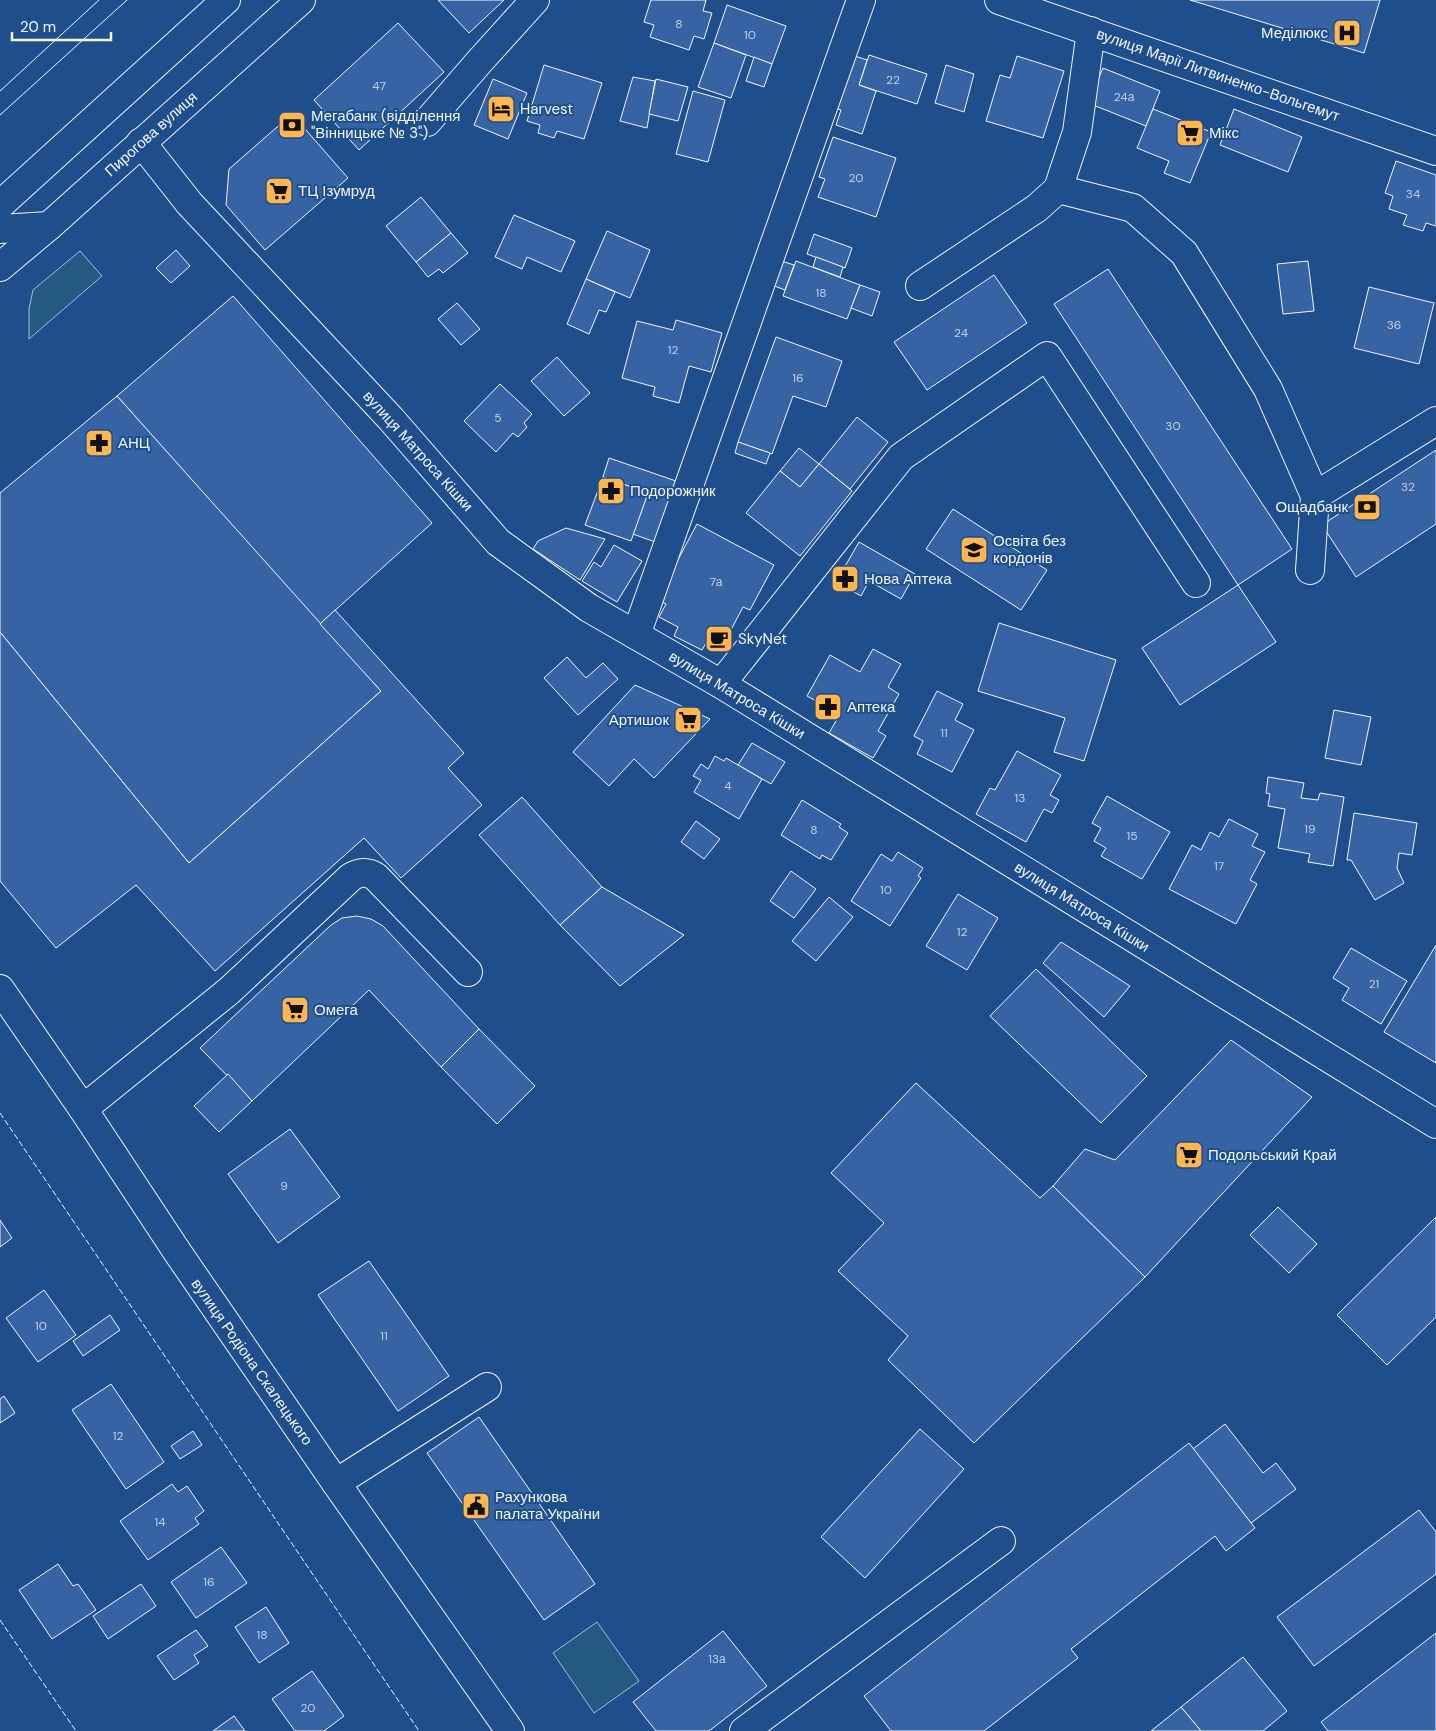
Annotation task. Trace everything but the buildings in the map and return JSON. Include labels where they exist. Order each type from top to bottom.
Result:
[{"type":"street","points":[[0,205],[226,0]]},
{"type":"street","name":"Пирогова вулиця","points":[[0,267],[49,226],[302,0]]},
{"type":"street","points":[[427,122],[478,62],[535,0]]},
{"type":"street","points":[[636,635],[861,0]]},
{"type":"street","name":"вулиця Марії Литвиненко-Вольгемут","points":[[999,0],[1436,151]]},
{"type":"street","points":[[920,286],[1037,208],[1058,189],[1077,132],[1091,31]]},
{"type":"street","name":"вулиця Матроса Кішки","points":[[141,142],[189,203],[391,419],[498,542],[589,608],[720,684],[1436,1124]]},
{"type":"street","points":[[1058,189],[1133,208],[1184,253],[1268,389],[1315,496],[1310,570]]},
{"type":"street","points":[[0,229],[49,226]]},
{"type":"street","points":[[720,684],[902,457],[1047,356],[1196,583]]},
{"type":"street","points":[[1315,496],[1436,421]]},
{"type":"street","points":[[83,1109],[229,991],[351,877],[358,874],[371,874],[376,877],[468,972]]},
{"type":"street","name":"вулиця Родіона Скалецького","points":[[0,989],[83,1109],[178,1254],[510,1731]]},
{"type":"street","points":[[336,1483],[487,1387]]},
{"type":"street","points":[[744,1731],[1000,1541]]},
{"type":"shaded area","points":[[80,251],[102,276],[29,339],[29,309],[33,290]]},
{"type":"shaded area","points":[[597,1622],[639,1681],[594,1713],[553,1653]]},
{"type":"tram line","points":[[0,91],[99,0]]},
{"type":"tram line","points":[[0,115],[127,0]]},
{"type":"fence","points":[[0,1113],[419,1731]]},
{"type":"fence","points":[[0,1620],[76,1731]]},
{"type":"place","name":"Меділюкс","points":[[1347,33]]},
{"type":"place","name":"Harvest","points":[[501,109]]},
{"type":"place","name":"Мегабанк (відділення \"Вінницьке № 3\")","points":[[292,125]]},
{"type":"place","name":"Мікс","points":[[1190,133]]},
{"type":"place","name":"ТЦ Ізумруд","points":[[279,191]]},
{"type":"place","name":"АНЦ","points":[[99,443]]},
{"type":"place","name":"Подорожник","points":[[611,491]]},
{"type":"place","name":"Ощадбанк","points":[[1367,507]]},
{"type":"place","name":"Освіта без кордонів","points":[[974,550]]},
{"type":"place","name":"Нова Аптека","points":[[845,579]]},
{"type":"place","name":"SkyNet","points":[[719,639]]},
{"type":"place","name":"Аптека","points":[[828,707]]},
{"type":"place","name":"Артишок","points":[[688,720]]},
{"type":"place","name":"Омега","points":[[295,1010]]},
{"type":"place","name":"Подольський Край","points":[[1189,1155]]},
{"type":"place","name":"Рахункова палата України","points":[[476,1506]]}]
